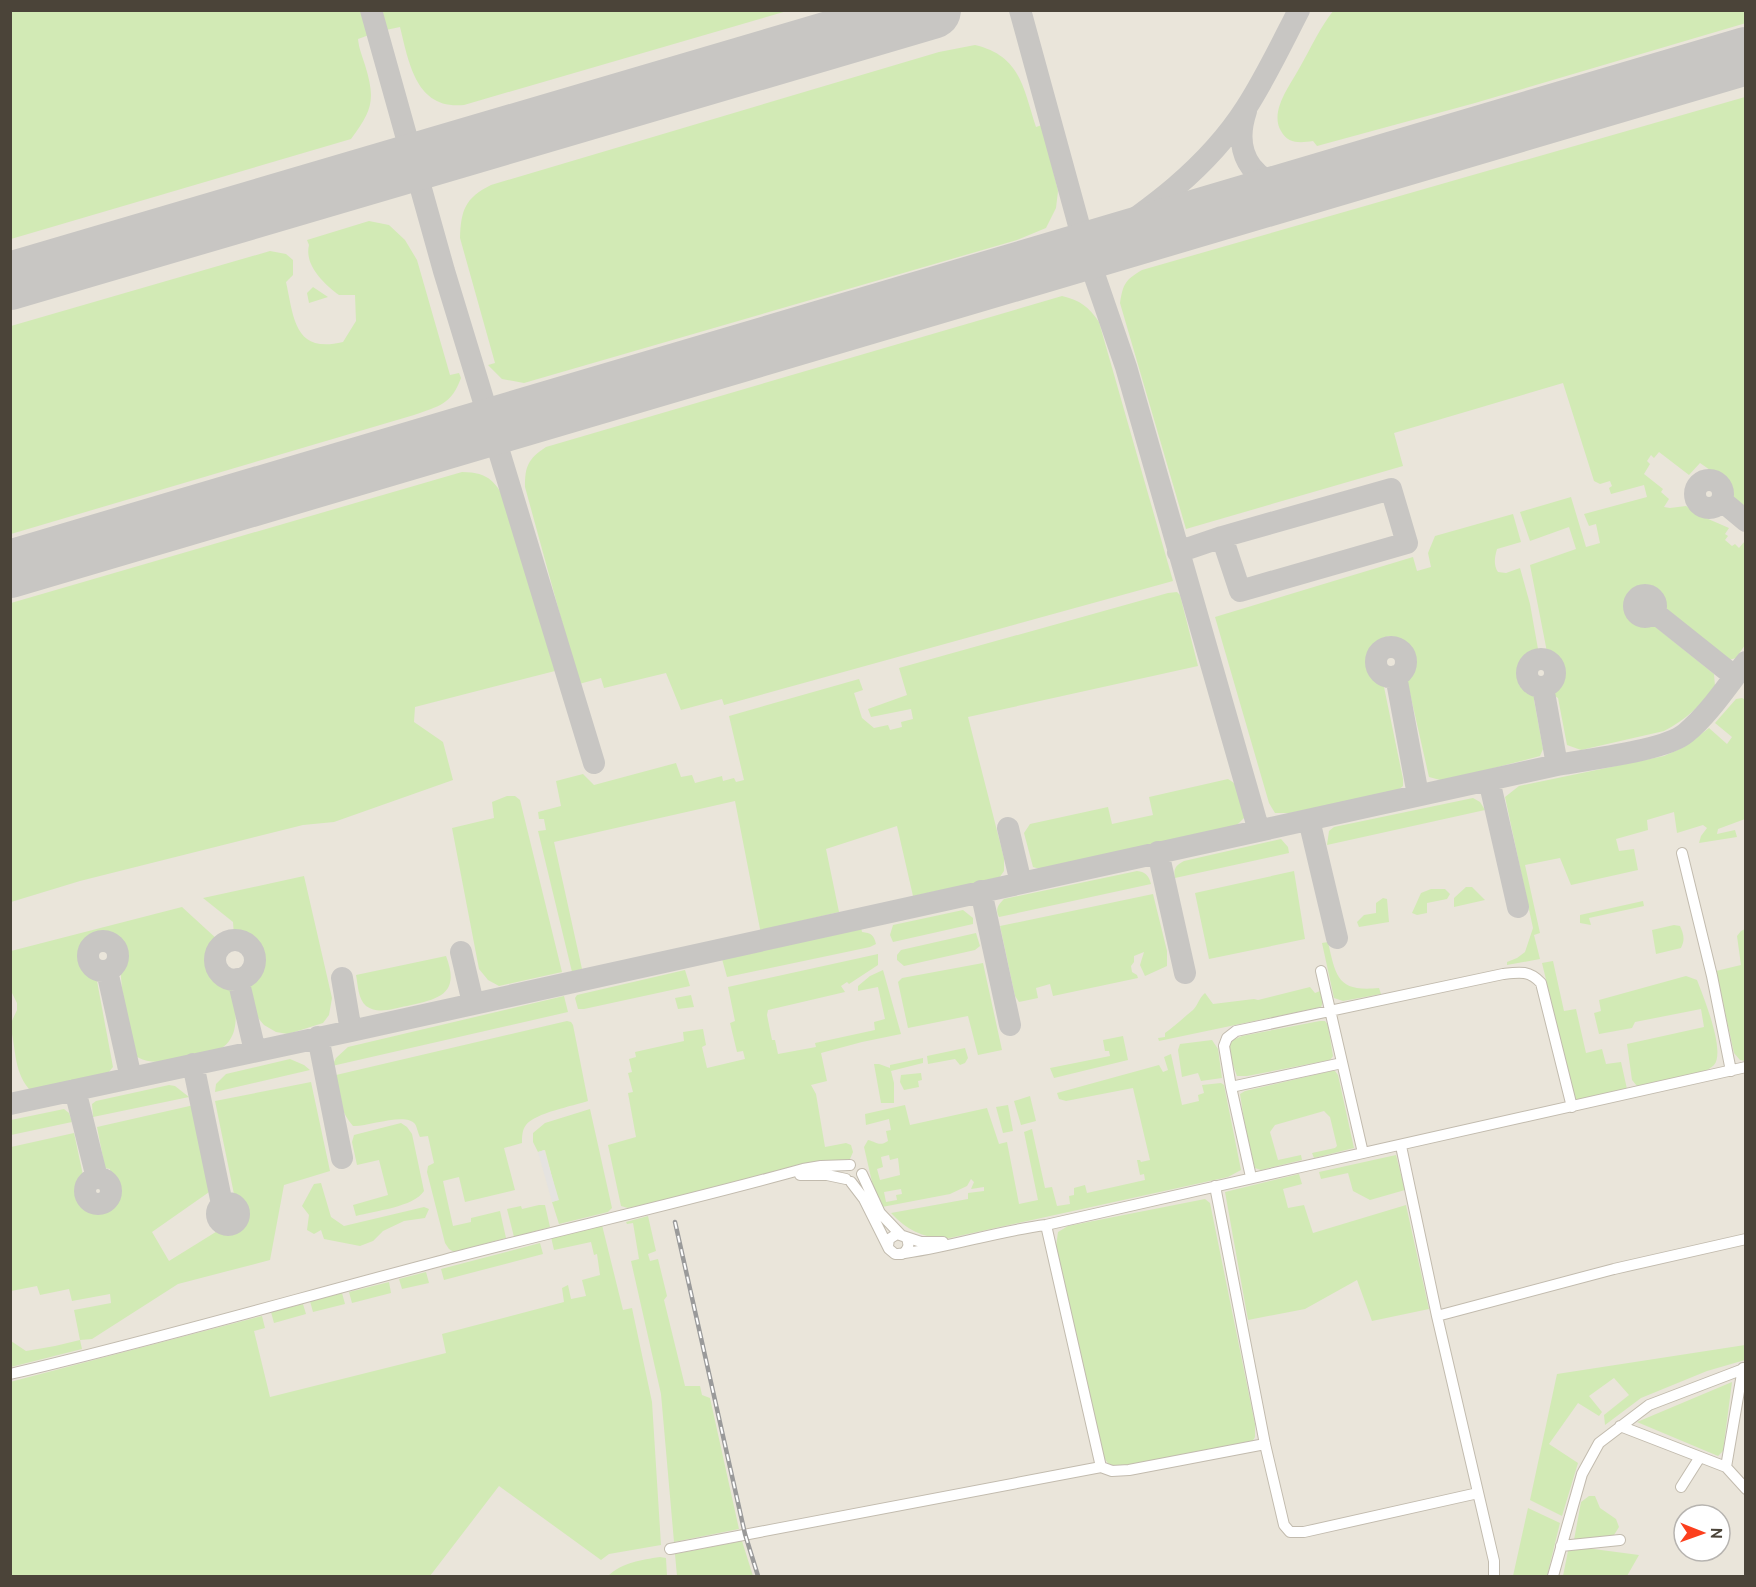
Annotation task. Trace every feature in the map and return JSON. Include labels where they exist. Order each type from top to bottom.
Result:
[{"type":"street","points":[[1682,853],[1712,976],[1731,1071]]},
{"type":"street","points":[[1322,971],[1363,1153]]},
{"type":"street","points":[[1251,1177],[1231,1087],[1224,1046],[1227,1038],[1236,1031],[1331,1010],[1503,974],[1521,972],[1534,975],[1541,983],[1572,1107]]},
{"type":"street","points":[[1231,1087],[1342,1063]]},
{"type":"street","points":[[850,1165],[844,1171],[848,1181],[864,1199],[892,1252],[898,1254],[927,1250],[1022,1228],[1047,1225],[1251,1177],[1745,1069]]},
{"type":"street","points":[[1401,1146],[1437,1316],[1494,1561],[1494,1576]]},
{"type":"street","points":[[10,1374],[115,1350],[444,1260],[821,1166],[859,1166],[880,1213],[903,1235],[908,1246],[905,1252],[898,1254]]},
{"type":"street","points":[[782,1175],[827,1175],[857,1182],[862,1174]]},
{"type":"street","points":[[1215,1186],[1265,1444],[1284,1526],[1290,1532],[1304,1532],[1478,1493]]},
{"type":"street","points":[[1047,1225],[1101,1467]]},
{"type":"street","points":[[888,1246],[891,1237],[903,1235],[921,1242],[956,1242]]},
{"type":"street","points":[[1437,1316],[1614,1269],[1746,1239]]},
{"type":"street","points":[[1553,1576],[1582,1474],[1599,1443],[1649,1405],[1744,1368],[1741,1407],[1726,1467]]},
{"type":"street","points":[[1620,1426],[1726,1467],[1746,1489]]},
{"type":"street","points":[[670,1549],[1101,1467],[1112,1471],[1129,1470],[1265,1444]]},
{"type":"street","points":[[1681,1487],[1700,1457]]},
{"type":"street","points":[[1561,1546],[1620,1540]]},
{"type":"shaded area","points":[[11,11],[1745,11],[1745,1576],[11,1576]]},
{"type":"shaded area","points":[[544,1150],[559,1200],[552,1202],[538,1152]]},
{"type":"green space","points":[[11,10],[362,11],[369,35],[358,39],[370,88],[370,105],[364,120],[351,139],[11,239]]},
{"type":"green space","points":[[381,10],[787,11],[464,105],[448,105],[435,100],[417,81],[400,27],[386,30]]},
{"type":"green space","points":[[1334,10],[1745,10],[1746,23],[1475,103],[1317,146],[1313,141],[1299,142],[1284,135],[1278,123],[1279,106],[1324,23]]},
{"type":"green space","points":[[975,45],[990,50],[1011,65],[1023,87],[1036,127],[1042,125],[1058,191],[1056,208],[1046,228],[1017,240],[524,383],[502,379],[488,365],[495,363],[460,238],[463,212],[470,200],[482,190],[491,185],[939,52]]},
{"type":"green space","points":[[1745,97],[1745,513],[1731,500],[1723,479],[1700,463],[1689,475],[1659,452],[1654,458],[1651,455],[1647,461],[1650,464],[1644,474],[1663,489],[1661,492],[1669,499],[1664,507],[1686,506],[1699,515],[1729,528],[1725,534],[1728,536],[1725,540],[1732,546],[1735,544],[1739,548],[1745,541],[1745,645],[1736,658],[1725,661],[1663,610],[1660,599],[1654,591],[1646,588],[1635,592],[1630,590],[1625,598],[1630,601],[1629,607],[1633,621],[1641,625],[1652,624],[1714,674],[1715,686],[1699,706],[1686,717],[1664,731],[1581,750],[1567,745],[1558,698],[1553,695],[1560,683],[1561,667],[1547,652],[1530,565],[1576,549],[1569,527],[1530,541],[1520,512],[1571,497],[1586,547],[1600,543],[1596,524],[1589,526],[1584,514],[1647,497],[1644,485],[1611,494],[1610,481],[1600,484],[1594,481],[1563,383],[1394,433],[1403,466],[1186,529],[1120,303],[1124,287],[1132,277],[1142,270]]},
{"type":"green space","points":[[369,221],[389,225],[405,240],[417,260],[450,375],[459,373],[461,378],[448,399],[414,415],[11,534],[11,326],[270,251],[286,254],[293,260],[293,275],[286,282],[291,308],[299,330],[315,343],[343,342],[356,321],[355,295],[339,295],[322,280],[309,260],[307,240]]},
{"type":"green space","points":[[313,287],[328,297],[309,303],[307,293]]},
{"type":"green space","points":[[1062,296],[1084,305],[1099,322],[1173,581],[724,705],[722,699],[681,710],[666,673],[604,688],[601,678],[579,684],[525,487],[531,459],[540,451],[546,447]]},
{"type":"green space","points":[[462,472],[479,474],[491,480],[508,505],[555,671],[415,707],[414,722],[443,742],[453,780],[334,822],[303,825],[80,881],[11,902],[11,603]]},
{"type":"green space","points":[[1513,514],[1521,542],[1497,549],[1495,563],[1498,572],[1506,573],[1520,568],[1530,604],[1538,649],[1525,656],[1519,672],[1519,685],[1537,699],[1534,700],[1543,749],[1540,756],[1444,781],[1429,777],[1407,680],[1413,665],[1413,656],[1408,647],[1390,636],[1382,638],[1382,642],[1375,645],[1371,653],[1371,674],[1384,687],[1403,786],[1397,791],[1384,794],[1290,813],[1275,813],[1269,803],[1215,617],[1413,557],[1417,571],[1431,567],[1428,553],[1435,536]]},
{"type":"green space","points":[[1177,592],[1180,595],[1198,666],[968,717],[1004,858],[1004,871],[999,878],[913,896],[897,826],[826,849],[839,912],[788,924],[787,928],[761,934],[735,801],[554,842],[582,969],[572,972],[538,831],[546,830],[544,819],[539,819],[538,812],[561,806],[556,781],[583,774],[594,785],[676,763],[681,777],[692,775],[695,783],[722,776],[723,781],[734,778],[736,782],[744,780],[729,716],[859,679],[863,690],[854,693],[862,718],[874,728],[888,725],[890,730],[902,727],[901,722],[913,719],[911,709],[871,717],[868,709],[907,695],[899,668]]},
{"type":"green space","points":[[1736,699],[1746,700],[1745,819],[1718,829],[1717,834],[1735,830],[1737,837],[1699,843],[1707,828],[1703,825],[1677,833],[1674,812],[1647,820],[1648,830],[1616,839],[1619,851],[1634,849],[1638,870],[1571,885],[1560,858],[1525,865],[1540,933],[1534,935],[1540,959],[1507,965],[1507,962],[1525,952],[1533,928],[1505,797],[1519,786],[1664,756],[1684,747],[1709,728],[1727,744],[1732,737],[1715,723]]},
{"type":"green space","points":[[1228,779],[1240,790],[1243,800],[1245,817],[1237,825],[1040,869],[1033,867],[1024,833],[1030,824],[1108,807],[1112,824],[1153,815],[1149,797]]},
{"type":"green space","points":[[507,796],[515,796],[520,800],[562,972],[499,986],[488,980],[479,969],[452,828],[494,818],[492,802]]},
{"type":"green space","points":[[1473,798],[1480,802],[1485,810],[1327,845],[1329,831],[1334,827]]},
{"type":"green space","points":[[1281,839],[1288,847],[1289,853],[1175,878],[1176,868],[1184,861]]},
{"type":"green space","points":[[1137,871],[1147,875],[1151,884],[999,917],[997,912],[1004,899]]},
{"type":"green space","points":[[1294,871],[1305,939],[1209,959],[1195,893]]},
{"type":"green space","points":[[304,876],[332,998],[329,1015],[323,1023],[288,1034],[276,1032],[264,1025],[253,1012],[247,981],[258,967],[257,946],[247,935],[234,935],[233,922],[203,898]]},
{"type":"green space","points":[[1466,887],[1472,887],[1485,900],[1454,907],[1454,898]]},
{"type":"green space","points":[[1431,889],[1445,889],[1450,894],[1447,899],[1427,903],[1427,913],[1417,915],[1412,913],[1421,893]]},
{"type":"green space","points":[[1153,894],[1167,951],[1167,966],[1145,976],[1140,965],[1144,952],[1134,956],[1131,966],[1132,972],[1138,978],[1053,996],[1050,984],[1036,988],[1038,998],[1019,1002],[1015,996],[1000,926]]},
{"type":"green space","points":[[1383,898],[1387,899],[1389,922],[1359,927],[1357,922],[1364,915],[1376,913],[1376,903]]},
{"type":"green space","points":[[1643,901],[1644,906],[1589,918],[1591,925],[1580,923],[1580,915]]},
{"type":"green space","points":[[182,907],[218,940],[212,949],[214,970],[219,977],[230,983],[234,1002],[236,1022],[230,1040],[224,1047],[202,1055],[159,1062],[137,1057],[122,987],[121,971],[124,950],[117,937],[103,934],[102,931],[94,932],[94,936],[85,945],[83,961],[97,981],[113,1067],[108,1073],[31,1091],[21,1077],[16,1062],[11,1029],[17,1003],[11,991],[11,951]]},
{"type":"green space","points":[[963,910],[973,918],[973,924],[893,942],[890,935],[893,925]]},
{"type":"green space","points":[[1674,925],[1680,926],[1682,932],[1681,948],[1656,954],[1652,930]]},
{"type":"green space","points":[[861,927],[862,932],[870,934],[876,944],[727,977],[722,959]]},
{"type":"green space","points":[[1745,929],[1745,1061],[1740,1060],[1734,1053],[1716,971],[1741,965],[1737,936]]},
{"type":"green space","points":[[976,933],[980,946],[975,950],[904,966],[897,960],[897,955],[901,950]]},
{"type":"green space","points":[[1328,942],[1341,980],[1355,988],[1379,988],[1381,994],[1343,1001],[1334,998],[1322,943]]},
{"type":"green space","points":[[878,954],[878,965],[849,984],[847,982],[841,986],[845,992],[768,1010],[767,1015],[772,1040],[775,1040],[778,1054],[816,1047],[815,1043],[875,1030],[874,1022],[885,1019],[878,987],[858,991],[858,986],[870,976],[883,970],[901,1034],[821,1053],[827,1081],[811,1085],[816,1094],[825,1147],[846,1143],[851,1145],[853,1152],[850,1159],[628,1208],[621,1206],[608,1145],[636,1137],[628,1093],[633,1092],[628,1073],[632,1072],[629,1059],[636,1057],[635,1052],[684,1041],[683,1032],[703,1029],[706,1045],[702,1047],[707,1068],[745,1059],[743,1051],[737,1052],[730,1023],[735,1021],[728,987]]},
{"type":"green space","points":[[446,956],[451,979],[444,993],[437,997],[428,1001],[381,1010],[371,1009],[361,1000],[356,975]]},
{"type":"green space","points":[[1553,961],[1564,1011],[1576,1009],[1586,1053],[1602,1049],[1606,1064],[1621,1062],[1627,1089],[1575,1100],[1542,963]]},
{"type":"green space","points":[[983,963],[1002,1050],[978,1055],[968,1016],[908,1028],[898,982],[902,978]]},
{"type":"green space","points":[[685,970],[690,986],[578,1009],[575,998],[577,995]]},
{"type":"green space","points":[[1686,976],[1697,980],[1708,1010],[1717,1048],[1714,1065],[1708,1070],[1689,1077],[1637,1086],[1632,1080],[1627,1044],[1704,1027],[1701,1009],[1635,1022],[1632,1028],[1599,1034],[1594,1013],[1601,1011],[1599,1000]]},
{"type":"green space","points":[[1310,987],[1315,993],[1320,991],[1324,1000],[1321,1007],[1159,1041],[1158,1038],[1165,1037],[1165,1033],[1193,1010],[1205,993],[1213,1004],[1258,1000]]},
{"type":"green space","points":[[691,995],[694,1007],[678,1009],[675,998]]},
{"type":"green space","points":[[564,996],[568,1012],[332,1066],[336,1058],[348,1047]]},
{"type":"green space","points":[[567,1021],[573,1025],[588,1101],[537,1117],[525,1127],[522,1143],[504,1148],[515,1190],[465,1202],[459,1177],[443,1181],[453,1226],[471,1222],[471,1218],[500,1211],[506,1238],[454,1252],[445,1243],[427,1172],[428,1166],[434,1163],[428,1136],[420,1137],[415,1124],[403,1119],[353,1126],[340,1102],[336,1088],[336,1075]]},
{"type":"green space","points":[[1325,1021],[1328,1025],[1333,1056],[1330,1060],[1237,1076],[1228,1051],[1231,1041],[1242,1036]]},
{"type":"green space","points":[[1123,1036],[1128,1060],[1054,1078],[1050,1068],[1110,1056],[1109,1051],[1105,1051],[1103,1040]]},
{"type":"green space","points":[[1212,1040],[1218,1049],[1222,1078],[1201,1081],[1198,1073],[1182,1077],[1178,1050],[1180,1044]]},
{"type":"green space","points":[[965,1048],[968,1058],[965,1063],[960,1065],[955,1059],[928,1064],[927,1056]]},
{"type":"green space","points":[[1171,1054],[1182,1105],[1199,1101],[1198,1095],[1204,1093],[1202,1085],[1221,1083],[1224,1085],[1241,1170],[1228,1177],[945,1239],[915,1232],[891,1213],[968,1199],[968,1193],[984,1191],[984,1187],[971,1189],[974,1182],[971,1179],[967,1186],[950,1194],[882,1207],[875,1195],[864,1147],[868,1140],[880,1144],[885,1143],[888,1141],[886,1131],[891,1130],[889,1119],[866,1125],[865,1114],[905,1105],[910,1125],[987,1108],[999,1144],[1007,1142],[1019,1204],[1038,1200],[1024,1132],[1032,1129],[1045,1188],[1052,1187],[1057,1206],[1070,1204],[1069,1196],[1074,1195],[1074,1188],[1085,1185],[1087,1193],[1145,1180],[1144,1174],[1140,1175],[1137,1160],[1141,1162],[1150,1160],[1133,1088],[1066,1101],[1059,1099],[1057,1093],[1159,1065],[1163,1072],[1168,1070],[1164,1057]],"holes":[[[889,1155],[890,1160],[898,1158],[900,1175],[880,1180],[877,1169],[883,1167],[881,1157]],[[901,1189],[902,1194],[896,1195],[897,1200],[886,1202],[884,1192]]]},
{"type":"green space","points":[[923,1058],[923,1063],[891,1071],[894,1083],[894,1103],[881,1103],[874,1064],[890,1068],[890,1065]]},
{"type":"green space","points":[[290,1059],[310,1070],[215,1092],[216,1084],[226,1074]]},
{"type":"green space","points":[[1335,1071],[1338,1075],[1354,1148],[1314,1158],[1312,1153],[1337,1146],[1330,1117],[1324,1111],[1275,1125],[1270,1132],[1278,1160],[1301,1155],[1302,1160],[1261,1170],[1255,1168],[1247,1140],[1240,1094]]},
{"type":"green space","points":[[921,1073],[922,1080],[918,1081],[919,1087],[904,1090],[900,1082],[901,1075]]},
{"type":"green space","points":[[311,1082],[330,1171],[284,1185],[270,1260],[178,1284],[92,1339],[80,1340],[74,1310],[111,1303],[110,1294],[72,1301],[69,1289],[40,1295],[37,1286],[11,1291],[11,1147],[74,1133],[83,1175],[78,1184],[81,1201],[97,1213],[107,1211],[107,1208],[115,1202],[117,1188],[110,1169],[105,1168],[97,1127],[194,1105],[212,1190],[152,1232],[169,1261],[219,1230],[233,1232],[244,1222],[243,1209],[235,1199],[215,1101]]},
{"type":"green space","points":[[169,1085],[175,1086],[189,1097],[93,1117],[92,1104],[96,1101]]},
{"type":"green space","points":[[1030,1096],[1036,1121],[1021,1125],[1014,1101]]},
{"type":"green space","points":[[1008,1105],[1013,1131],[1003,1133],[996,1107]]},
{"type":"green space","points":[[64,1109],[69,1113],[72,1122],[11,1135],[11,1120]]},
{"type":"green space","points":[[590,1109],[612,1208],[608,1212],[559,1224],[552,1202],[558,1200],[545,1150],[538,1152],[533,1142],[533,1133],[545,1123]]},
{"type":"green space","points":[[401,1123],[412,1134],[424,1191],[403,1205],[356,1216],[353,1205],[388,1195],[379,1160],[357,1165],[352,1142],[354,1135]]},
{"type":"green space","points":[[1396,1155],[1405,1190],[1370,1200],[1353,1191],[1348,1173],[1321,1179],[1319,1172]]},
{"type":"green space","points":[[1299,1174],[1302,1184],[1283,1189],[1288,1208],[1304,1205],[1313,1233],[1406,1205],[1429,1309],[1372,1321],[1357,1280],[1305,1309],[1248,1320],[1225,1192]]},
{"type":"green space","points":[[321,1183],[331,1217],[344,1226],[424,1207],[429,1209],[425,1218],[404,1221],[383,1231],[373,1241],[360,1246],[324,1239],[321,1230],[314,1234],[307,1230],[309,1215],[302,1206],[314,1184]]},
{"type":"green space","points":[[1205,1199],[1210,1203],[1255,1424],[1255,1437],[1252,1442],[1128,1465],[1110,1466],[1102,1455],[1056,1247],[1058,1232],[1068,1226]]},
{"type":"green space","points":[[545,1205],[550,1227],[514,1237],[507,1209],[521,1206],[522,1209]]},
{"type":"green space","points":[[648,1216],[656,1251],[648,1254],[650,1261],[658,1259],[667,1296],[664,1300],[685,1386],[700,1386],[702,1395],[710,1398],[739,1529],[674,1542],[661,1394],[631,1261],[639,1259],[633,1223],[627,1224],[626,1222]]},
{"type":"green space","points":[[602,1225],[623,1310],[632,1308],[652,1402],[661,1545],[609,1554],[601,1560],[499,1486],[430,1576],[11,1576],[10,1382],[262,1316],[265,1328],[254,1331],[270,1397],[446,1353],[442,1334],[564,1302],[562,1288],[568,1285],[571,1299],[586,1296],[582,1280],[600,1275],[597,1254],[594,1255],[591,1242],[554,1250],[551,1237]]},
{"type":"green space","points":[[540,1243],[543,1254],[444,1280],[441,1269]]},
{"type":"green space","points":[[426,1272],[429,1283],[402,1289],[399,1279]]},
{"type":"green space","points":[[389,1282],[391,1293],[352,1303],[349,1292]]},
{"type":"green space","points":[[342,1293],[345,1304],[313,1312],[310,1301]]},
{"type":"green space","points":[[303,1304],[306,1314],[274,1323],[271,1312]]},
{"type":"green space","points":[[80,1340],[82,1349],[11,1367],[11,1341],[26,1351]]},
{"type":"green space","points":[[1745,1345],[1745,1360],[1707,1371],[1641,1398],[1605,1425],[1604,1415],[1629,1395],[1614,1378],[1589,1396],[1602,1412],[1599,1416],[1578,1403],[1549,1444],[1578,1463],[1562,1516],[1530,1500],[1557,1374]]},
{"type":"green space","points":[[1732,1382],[1723,1451],[1718,1456],[1637,1422]]},
{"type":"green space","points":[[1589,1496],[1595,1496],[1600,1508],[1616,1519],[1619,1527],[1614,1535],[1574,1540],[1581,1502]]},
{"type":"green space","points":[[1528,1508],[1560,1523],[1547,1576],[1513,1576]]},
{"type":"green space","points":[[742,1541],[753,1576],[677,1576],[675,1554]]},
{"type":"green space","points":[[1586,1548],[1639,1555],[1627,1576],[1563,1576],[1568,1551]]},
{"type":"green space","points":[[660,1557],[666,1558],[667,1576],[608,1576],[626,1565]]},
{"type":"taxiway","points":[[371,10],[444,271],[594,763]]},
{"type":"taxiway","points":[[1020,10],[1086,251],[1126,367],[1259,831]]},
{"type":"taxiway","points":[[1090,250],[1134,220],[1176,187],[1231,130],[1274,60],[1299,10]]},
{"type":"taxiway","points":[[1246,111],[1242,127],[1242,142],[1245,156],[1251,167],[1273,183],[1304,187]]},
{"type":"taxiway","points":[[1709,480],[1719,484],[1723,494],[1719,504],[1709,508],[1699,504],[1695,494],[1699,484],[1709,480]]},
{"type":"taxiway","points":[[1178,552],[1222,537],[1391,489],[1407,543],[1240,591],[1222,537]]},
{"type":"taxiway","points":[[1722,501],[1746,521]]},
{"type":"taxiway","points":[[1645,595],[1653,598],[1656,606],[1653,614],[1645,617],[1637,614],[1634,606],[1637,598],[1645,595]]},
{"type":"taxiway","points":[[1655,613],[1734,676]]},
{"type":"taxiway","points":[[1391,647],[1402,651],[1406,662],[1402,673],[1391,677],[1380,673],[1376,662],[1380,651],[1391,647]]},
{"type":"taxiway","points":[[1541,659],[1551,663],[1555,673],[1551,683],[1541,687],[1531,683],[1527,673],[1531,663],[1541,659]]},
{"type":"taxiway","points":[[10,1104],[1557,765],[1661,745],[1686,733],[1710,709],[1746,662]]},
{"type":"taxiway","points":[[1396,676],[1418,795]]},
{"type":"taxiway","points":[[1543,687],[1557,765]]},
{"type":"taxiway","points":[[1489,780],[1518,907]]},
{"type":"taxiway","points":[[1309,820],[1337,938]]},
{"type":"taxiway","points":[[1008,828],[1021,883]]},
{"type":"taxiway","points":[[1158,852],[1185,973]]},
{"type":"taxiway","points":[[981,891],[1010,1025]]},
{"type":"taxiway","points":[[235,940],[249,946],[255,960],[249,974],[235,980],[221,974],[215,960],[221,946],[235,940]]},
{"type":"taxiway","points":[[103,941],[114,945],[118,956],[114,967],[103,971],[92,967],[88,956],[92,945],[103,941]]},
{"type":"taxiway","points":[[461,952],[473,1003]]},
{"type":"taxiway","points":[[107,971],[131,1078]]},
{"type":"taxiway","points":[[342,978],[351,1031]]},
{"type":"taxiway","points":[[238,979],[255,1051]]},
{"type":"taxiway","points":[[318,1037],[342,1158]]},
{"type":"taxiway","points":[[193,1064],[222,1204]]},
{"type":"taxiway","points":[[75,1090],[97,1178]]},
{"type":"taxiway","points":[[98,1178],[107,1182],[111,1191],[107,1200],[98,1204],[89,1200],[85,1191],[89,1182],[98,1178]]},
{"type":"taxiway","points":[[224,1203],[232,1203],[239,1210],[239,1214],[239,1218],[232,1225],[224,1225],[217,1218],[217,1210],[224,1203]]},
{"type":"runway","points":[[10,281],[932,10]]},
{"type":"runway","points":[[10,569],[1746,56]]},
{"type":"railway","points":[[675,1222],[745,1534],[758,1576]]}]
